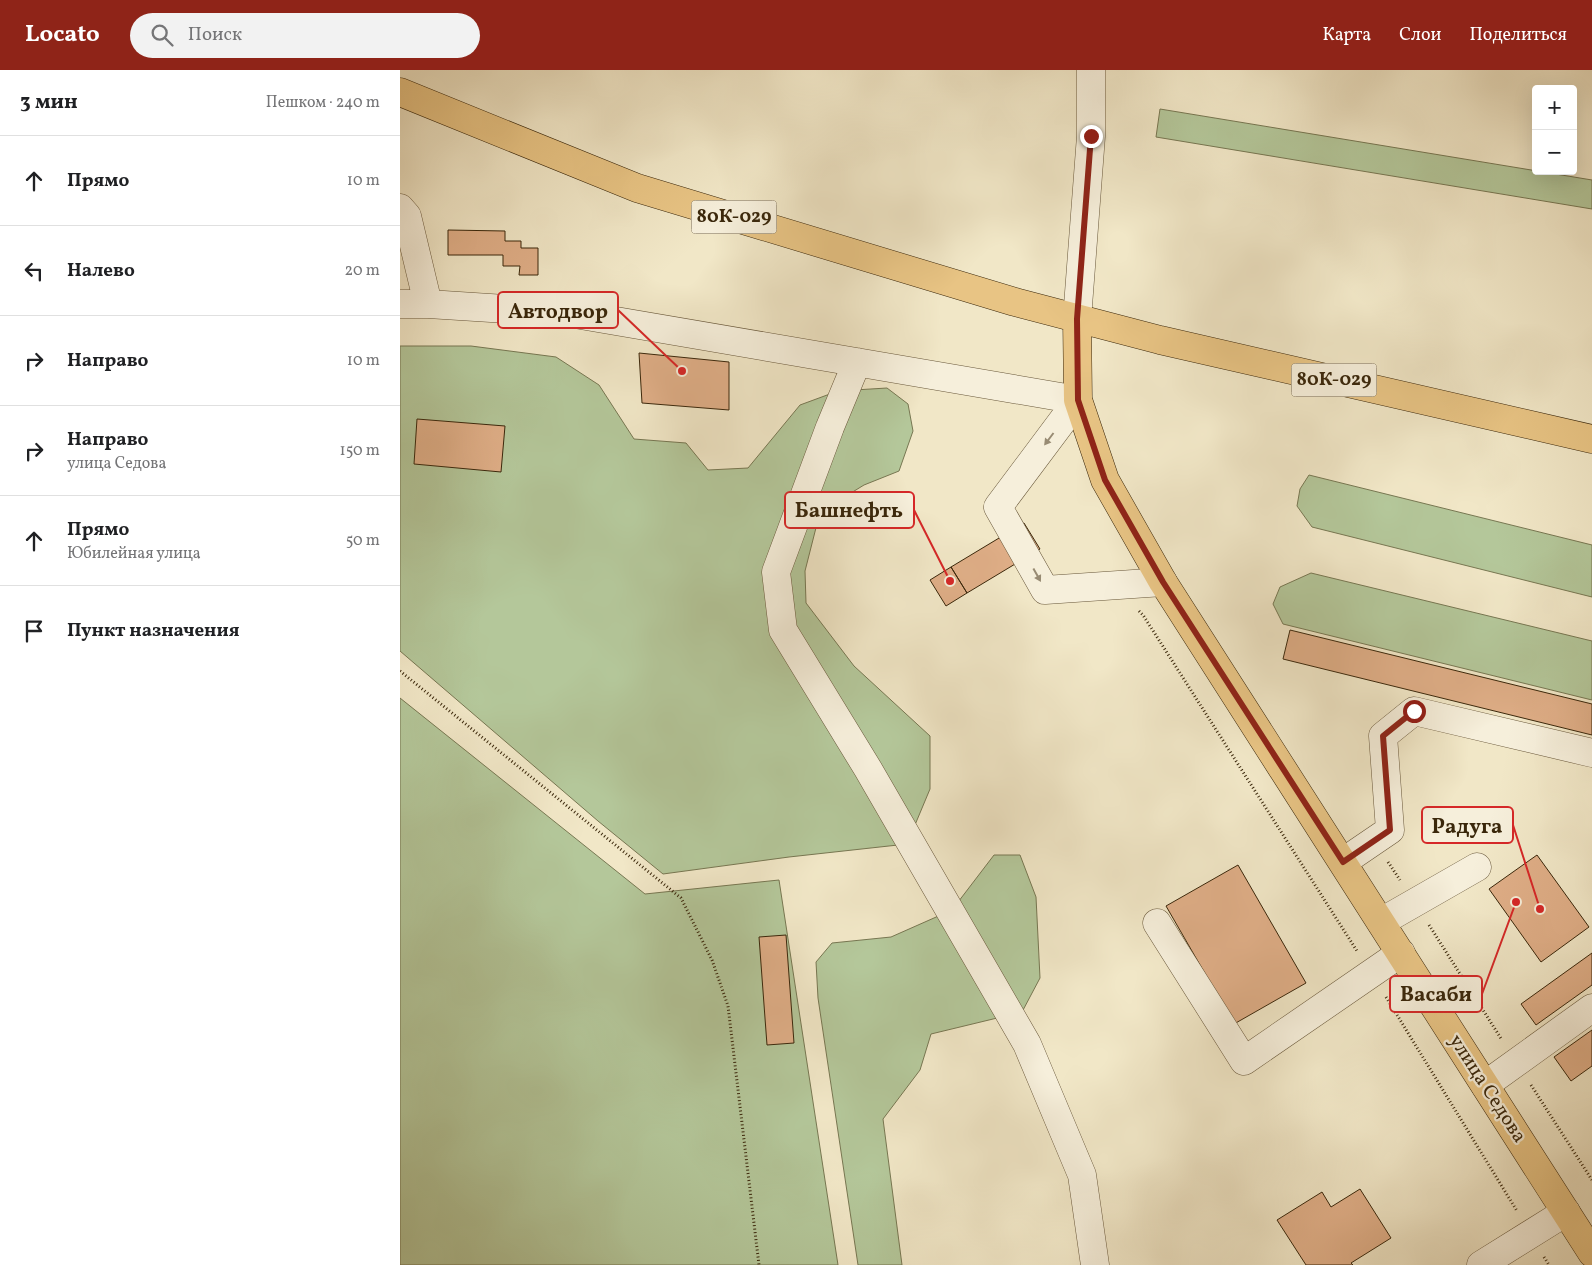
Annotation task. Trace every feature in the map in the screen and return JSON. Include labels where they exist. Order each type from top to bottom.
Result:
[{"type":"main road","name":"80К-029","points":[[400,92],[637,188],[1015,302],[1160,340],[1592,439]]},
{"type":"main road","name":"улица Седова","points":[[1077,319],[1078,400],[1105,480],[1163,582],[1592,1253]]},
{"type":"street","points":[[1077,319],[1091,136],[1091,70]]},
{"type":"street","points":[[400,208],[407,216],[428,304]]},
{"type":"street","points":[[400,304],[568,312],[1078,400],[998,507],[1045,590],[1163,582]]},
{"type":"street","points":[[857,362],[830,427],[776,572],[782,630],[868,769],[1028,1044],[1082,1175],[1095,1265]]},
{"type":"street","points":[[1343,862],[1390,830],[1383,736],[1414,711],[1592,754]]},
{"type":"street","points":[[1381,922],[1478,867]]},
{"type":"street","points":[[1158,923],[1244,1061],[1401,953]]},
{"type":"street","points":[[1485,1085],[1592,1008]]},
{"type":"street","points":[[1481,1265],[1566,1212]]},
{"type":"path","points":[[1112,585],[1143,615],[1371,973],[1549,1265]]},
{"type":"path","points":[[400,671],[681,898],[712,960],[728,1006],[759,1265]]},
{"type":"path","points":[[1374,841],[1592,1180]]},
{"type":"green space","points":[[1160,109],[1532,170],[1532,175],[1562,175],[1592,180],[1592,209],[1156,137]]},
{"type":"green space","points":[[400,346],[471,346],[556,357],[599,385],[634,439],[686,443],[708,470],[748,468],[800,405],[838,391],[887,388],[908,404],[913,431],[899,471],[864,485],[820,512],[805,571],[806,603],[854,666],[930,736],[930,789],[907,844],[663,874],[598,821],[400,651]]},
{"type":"green space","points":[[1309,475],[1592,545],[1592,597],[1312,527],[1297,506],[1300,489]]},
{"type":"green space","points":[[1311,573],[1592,641],[1592,700],[1283,624],[1273,604],[1280,587]]},
{"type":"green space","points":[[400,698],[645,894],[779,880],[838,1265],[400,1265]]},
{"type":"green space","points":[[994,855],[1020,855],[1036,897],[1040,978],[1022,1012],[931,1034],[920,1070],[883,1119],[902,1265],[858,1265],[818,998],[816,962],[832,943],[891,937],[952,910]]},
{"type":"building","points":[[448,230],[505,231],[505,241],[521,241],[521,248],[538,248],[538,275],[519,275],[520,266],[503,266],[503,255],[448,255]]},
{"type":"building","points":[[639,353],[729,362],[729,410],[642,403]]},
{"type":"building","points":[[417,419],[505,426],[501,472],[414,464]]},
{"type":"building","points":[[1024,523],[1040,549],[967,593],[951,567]]},
{"type":"building","points":[[951,567],[967,593],[946,606],[930,580]]},
{"type":"building","points":[[1290,630],[1592,704],[1592,735],[1283,659]]},
{"type":"building","points":[[1537,855],[1589,927],[1541,962],[1489,889]]},
{"type":"building","points":[[1238,865],[1306,983],[1234,1024],[1166,906]]},
{"type":"building","points":[[786,935],[794,1043],[767,1045],[759,937]]},
{"type":"building","points":[[1592,953],[1592,985],[1536,1025],[1521,1004]]},
{"type":"building","points":[[1592,1030],[1592,1066],[1571,1081],[1554,1057]]},
{"type":"building","points":[[1360,1189],[1391,1238],[1351,1263],[1353,1265],[1306,1265],[1277,1220],[1322,1192],[1331,1207]]},
{"type":"place","name":"Автодвор","points":[[682,371]]},
{"type":"place","name":"Башнефть","points":[[950,581]]},
{"type":"place","name":"Васаби","points":[[1516,902]]},
{"type":"place","name":"Радуга","points":[[1540,909]]},
{"type":"route","points":[[1091,136],[1077,319],[1078,400],[1105,480],[1163,582],[1343,862],[1390,830],[1383,736],[1414,711]]}]
